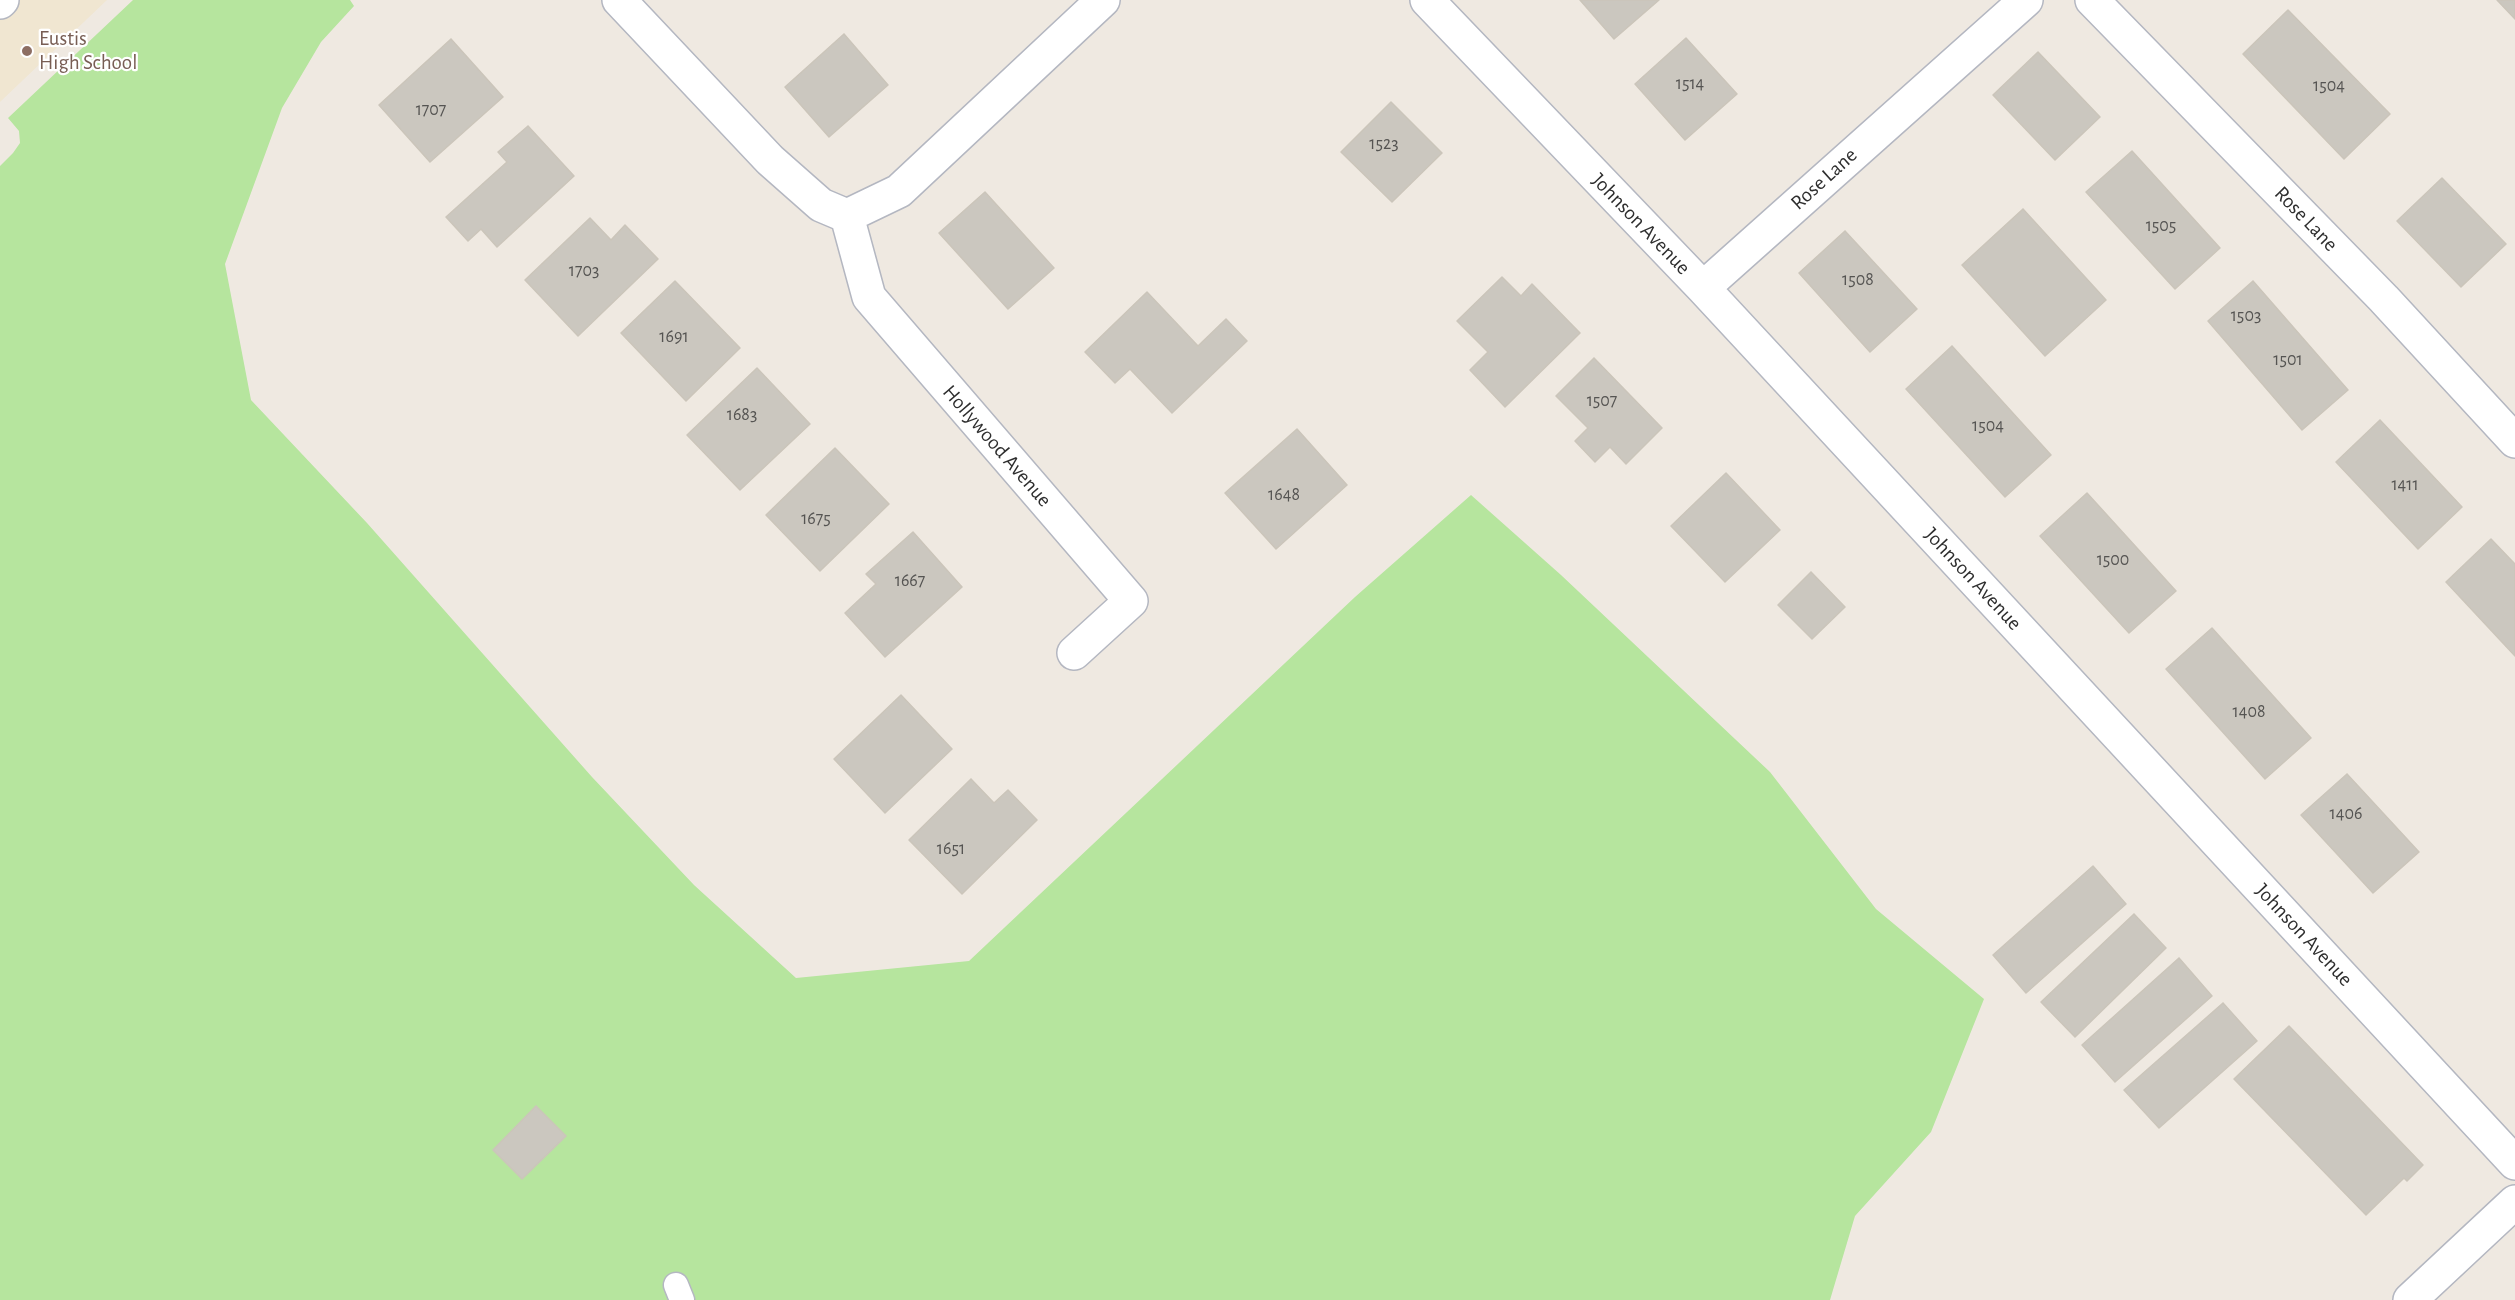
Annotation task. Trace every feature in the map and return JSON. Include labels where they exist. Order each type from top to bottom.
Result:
[{"type":"street","points":[[619,0],[770,160],[821,205],[847,216],[899,191],[1103,0]]},
{"type":"street","name":"Johnson Avenue","points":[[1427,0],[1703,288],[2515,1163]]},
{"type":"street","name":"Rose Lane","points":[[1703,288],[2026,0]]},
{"type":"street","name":"Rose Lane","points":[[2092,0],[2384,299],[2515,441]]},
{"type":"street","name":"Hollywood Avenue","points":[[847,216],[869,297],[1131,601],[1074,653]]},
{"type":"street","points":[[2410,1300],[2515,1203]]},
{"type":"shaded area","name":"Eustis High School","points":[[0,0],[107,0],[0,102]]},
{"type":"green space","points":[[133,0],[350,0],[354,6],[321,42],[282,108],[225,264],[251,400],[367,523],[592,777],[694,885],[796,978],[969,961],[1355,597],[1471,495],[1561,575],[1770,772],[1876,909],[1984,999],[1931,1132],[1855,1216],[1830,1300],[0,1300],[0,166],[20,143],[19,131],[8,118]]},
{"type":"building","points":[[1580,0],[1659,0],[1614,39]]},
{"type":"building","points":[[2497,0],[2515,0],[2515,19]]},
{"type":"building","points":[[2288,10],[2390,114],[2344,159],[2243,54]]},
{"type":"building","points":[[844,34],[888,85],[829,137],[785,87]]},
{"type":"building","points":[[1686,38],[1737,94],[1685,140],[1635,84]]},
{"type":"building","points":[[451,39],[503,97],[430,162],[379,105]]},
{"type":"building","points":[[2038,52],[2100,117],[2055,160],[1993,95]]},
{"type":"building","points":[[1391,102],[1442,153],[1392,202],[1341,152]]},
{"type":"building","points":[[528,126],[574,176],[497,247],[481,229],[468,241],[446,217],[507,162],[498,152]]},
{"type":"building","points":[[2132,151],[2220,248],[2175,289],[2086,192]]},
{"type":"building","points":[[2442,178],[2506,244],[2461,287],[2397,221]]},
{"type":"building","points":[[985,192],[1054,268],[1008,309],[939,233]]},
{"type":"building","points":[[2023,209],[2106,300],[2045,356],[1962,265]]},
{"type":"building","points":[[590,218],[611,240],[625,225],[658,259],[578,336],[525,280]]},
{"type":"building","points":[[1845,231],[1917,309],[1870,352],[1799,273]]},
{"type":"building","points":[[1502,277],[1521,296],[1532,284],[1580,333],[1505,407],[1470,370],[1488,352],[1457,321]]},
{"type":"building","points":[[675,281],[740,348],[686,401],[621,333]]},
{"type":"building","points":[[2253,281],[2348,390],[2302,430],[2208,321]]},
{"type":"building","points":[[1147,292],[1198,346],[1226,319],[1247,341],[1172,413],[1130,369],[1115,383],[1085,352]]},
{"type":"building","points":[[1952,346],[2051,455],[2005,497],[1906,389]]},
{"type":"building","points":[[1594,358],[1662,428],[1626,464],[1610,447],[1595,462],[1575,441],[1588,428],[1556,396]]},
{"type":"building","points":[[757,368],[810,424],[740,490],[687,435]]},
{"type":"building","points":[[2380,420],[2462,507],[2418,549],[2336,462]]},
{"type":"building","points":[[1297,429],[1347,485],[1276,549],[1225,493]]},
{"type":"building","points":[[835,448],[889,504],[820,571],[766,515]]},
{"type":"building","points":[[1726,473],[1780,530],[1725,582],[1671,526]]},
{"type":"building","points":[[2087,493],[2176,591],[2129,633],[2040,536]]},
{"type":"building","points":[[913,532],[962,587],[885,657],[845,613],[876,584],[866,574]]},
{"type":"building","points":[[2491,539],[2515,564],[2515,656],[2446,582]]},
{"type":"building","points":[[1811,572],[1845,607],[1812,639],[1778,605]]},
{"type":"building","points":[[2212,628],[2311,738],[2265,779],[2166,669]]},
{"type":"building","points":[[901,695],[952,749],[885,813],[834,759]]},
{"type":"building","points":[[2347,774],[2419,852],[2373,893],[2301,815]]},
{"type":"building","points":[[971,779],[994,803],[1008,790],[1037,820],[962,894],[909,840]]},
{"type":"building","points":[[2093,866],[2126,904],[2026,993],[1993,955]]},
{"type":"building","points":[[2134,914],[2166,948],[2075,1037],[2041,1002]]},
{"type":"building","points":[[2179,958],[2212,996],[2115,1082],[2082,1045]]},
{"type":"building","points":[[2223,1003],[2257,1041],[2159,1128],[2124,1090]]},
{"type":"building","points":[[2289,1026],[2423,1165],[2407,1181],[2404,1178],[2366,1215],[2234,1079]]},
{"type":"building","points":[[536,1106],[566,1136],[522,1179],[493,1150]]},
{"type":"place","name":"Eustis High School","points":[[27,51]]}]
